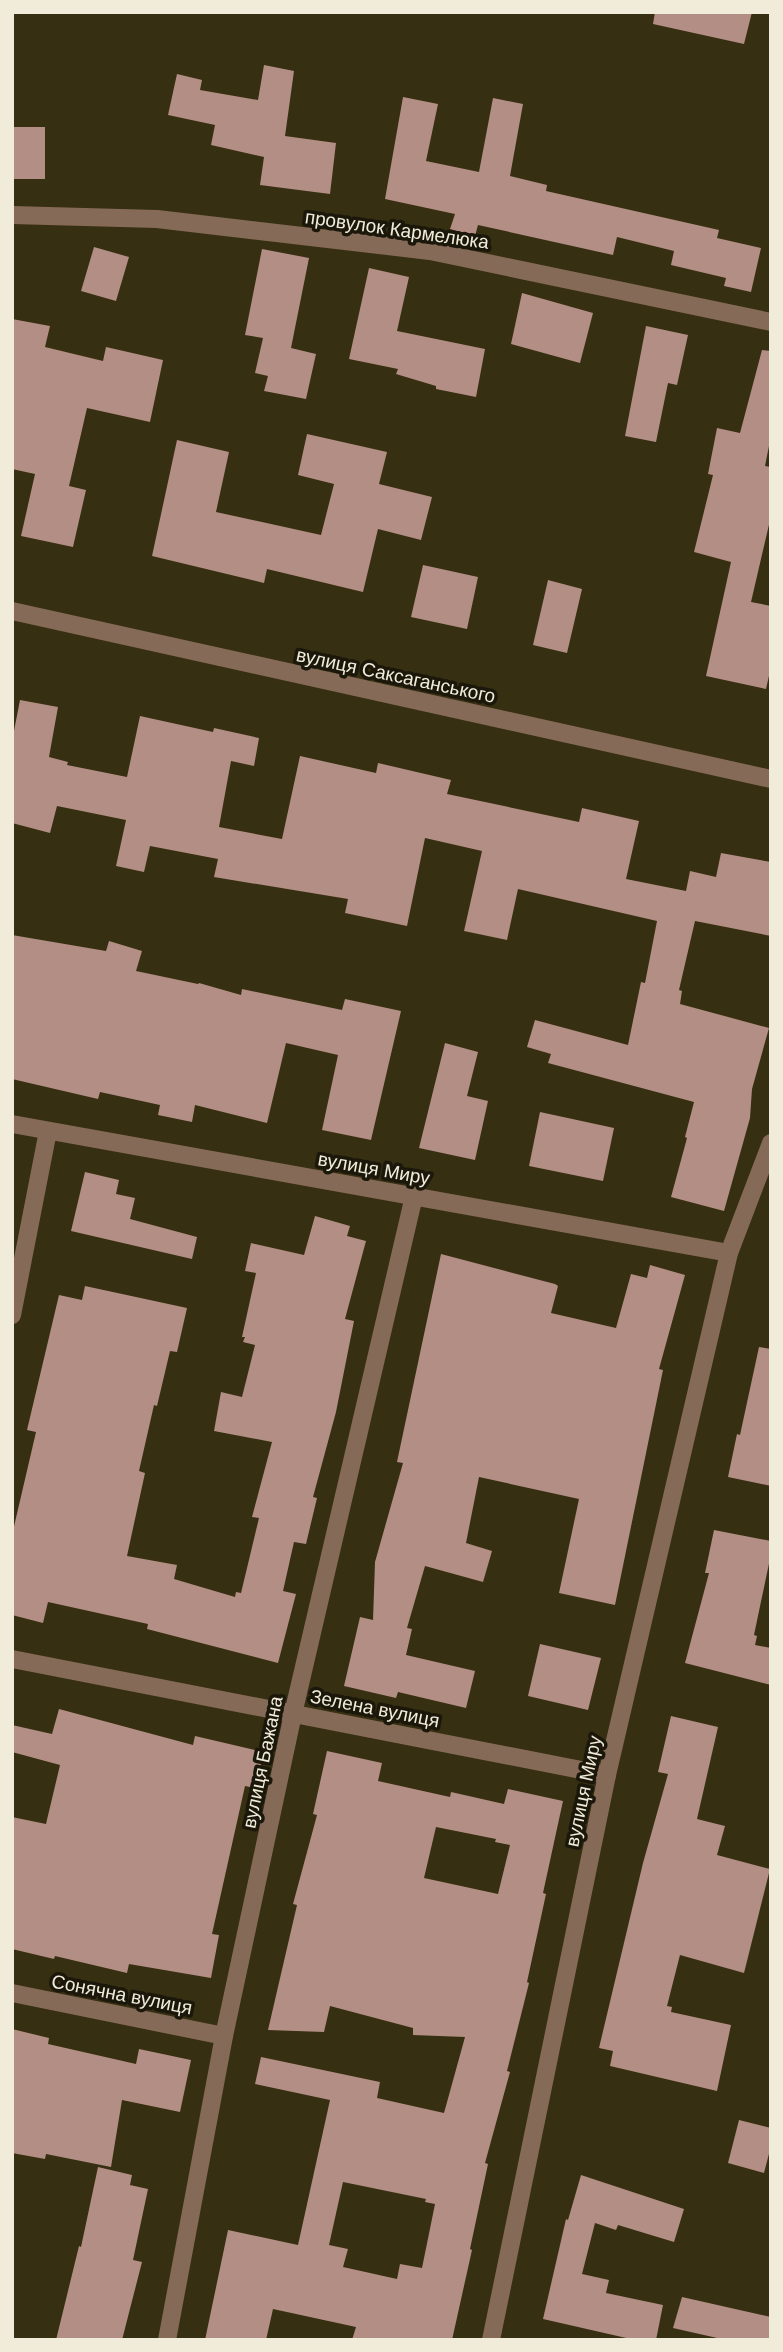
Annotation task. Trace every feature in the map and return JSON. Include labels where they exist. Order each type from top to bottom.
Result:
[{"type":"street","name":"провулок Кармелюка","points":[[12,215],[157,219],[430,251],[771,322]]},
{"type":"street","name":"вулиця Саксаганського","points":[[12,611],[771,779]]},
{"type":"street","name":"вулиця Миру","points":[[12,1124],[729,1253]]},
{"type":"street","points":[[12,1315],[48,1130]]},
{"type":"street","name":"вулиця Миру","points":[[491,2340],[607,1775],[729,1253],[771,1143]]},
{"type":"street","name":"вулиця Бажана","points":[[167,2340],[224,2036],[293,1714],[414,1196]]},
{"type":"street","name":"Зелена вулиця","points":[[12,1659],[607,1775]]},
{"type":"street","name":"Сонячна вулиця","points":[[12,1993],[224,2036]]},
{"type":"building","points":[[655,12],[752,12],[744,44],[653,24]]},
{"type":"building","points":[[264,65],[294,71],[285,136],[336,143],[330,194],[260,185],[264,157],[211,145],[215,125],[168,115],[177,74],[202,80],[200,90],[258,100]]},
{"type":"building","points":[[403,97],[438,104],[426,161],[479,172],[493,98],[523,104],[510,176],[547,185],[546,191],[719,230],[717,238],[761,248],[751,292],[724,286],[726,278],[671,265],[674,251],[617,237],[613,255],[478,225],[475,236],[450,229],[455,214],[385,199]]},
{"type":"building","points":[[12,127],[45,127],[45,179],[12,179]]},
{"type":"building","points":[[94,247],[129,257],[116,301],[81,291]]},
{"type":"building","points":[[262,249],[309,258],[291,348],[316,354],[306,399],[264,391],[268,376],[255,373],[263,338],[245,335]]},
{"type":"building","points":[[369,268],[409,277],[397,331],[485,349],[476,397],[436,389],[436,386],[396,374],[398,369],[349,359]]},
{"type":"building","points":[[522,293],[593,313],[580,363],[511,344]]},
{"type":"building","points":[[12,319],[50,326],[45,347],[103,361],[106,347],[163,360],[150,422],[87,408],[69,486],[86,490],[73,547],[21,536],[35,474],[12,469]]},
{"type":"building","points":[[646,326],[688,335],[677,385],[668,383],[656,442],[625,436]]},
{"type":"building","points":[[762,350],[771,351],[771,436],[765,466],[771,467],[771,516],[751,602],[771,606],[771,667],[766,689],[706,676],[731,562],[694,552],[713,475],[708,474],[717,428],[740,433]]},
{"type":"building","points":[[307,434],[387,452],[379,484],[432,497],[421,540],[378,529],[363,592],[267,569],[264,583],[152,556],[177,440],[229,452],[216,512],[321,535],[334,484],[298,475]]},
{"type":"building","points":[[423,565],[478,577],[467,629],[411,617]]},
{"type":"building","points":[[548,580],[582,589],[567,653],[533,645]]},
{"type":"building","points":[[20,700],[58,707],[49,757],[68,762],[67,765],[127,777],[140,716],[213,732],[214,728],[259,738],[254,766],[231,761],[219,827],[282,839],[300,756],[376,773],[378,763],[451,780],[447,794],[579,822],[582,808],[639,821],[626,879],[686,891],[690,871],[716,877],[721,853],[771,862],[771,936],[695,921],[679,990],[682,991],[680,1004],[769,1028],[752,1089],[750,1118],[724,1211],[671,1197],[694,1102],[548,1063],[551,1054],[527,1047],[535,1020],[628,1045],[641,982],[645,983],[657,921],[518,889],[507,940],[464,931],[482,851],[425,838],[407,926],[345,913],[348,899],[214,877],[218,859],[150,846],[144,872],[116,866],[126,820],[57,806],[50,833],[12,823],[12,741]]},
{"type":"building","points":[[12,935],[106,951],[109,941],[142,951],[136,971],[199,983],[241,995],[242,989],[342,1010],[345,999],[401,1011],[371,1140],[322,1130],[338,1055],[286,1043],[267,1123],[195,1105],[192,1122],[158,1115],[160,1105],[100,1092],[98,1099],[12,1079]]},
{"type":"building","points":[[445,1043],[478,1052],[467,1096],[488,1101],[475,1160],[419,1148]]},
{"type":"building","points":[[540,1112],[614,1128],[603,1181],[529,1166]]},
{"type":"building","points":[[85,1172],[119,1180],[116,1194],[135,1198],[130,1219],[197,1237],[192,1259],[71,1231]]},
{"type":"building","points":[[315,1216],[350,1226],[347,1236],[366,1241],[345,1319],[354,1321],[336,1412],[313,1497],[317,1498],[306,1544],[294,1542],[283,1591],[296,1594],[278,1663],[147,1629],[148,1624],[48,1602],[43,1623],[12,1615],[12,1535],[36,1432],[27,1430],[59,1295],[82,1300],[85,1286],[187,1308],[177,1352],[170,1351],[157,1406],[154,1405],[139,1471],[145,1473],[127,1556],[177,1565],[174,1579],[235,1597],[236,1592],[241,1593],[259,1518],[252,1517],[272,1442],[214,1431],[221,1392],[242,1397],[255,1345],[243,1342],[245,1337],[242,1337],[256,1273],[245,1271],[251,1243],[304,1255]]},
{"type":"building","points":[[441,1254],[555,1284],[558,1286],[551,1313],[616,1328],[631,1274],[647,1278],[650,1265],[685,1275],[659,1369],[663,1370],[615,1605],[559,1593],[579,1499],[479,1477],[466,1543],[492,1551],[483,1582],[425,1566],[407,1628],[412,1629],[406,1655],[475,1671],[466,1708],[398,1692],[396,1698],[344,1686],[360,1617],[373,1620],[375,1562],[403,1463],[397,1462]]},
{"type":"building","points":[[759,1347],[771,1349],[771,1486],[728,1477]]},
{"type":"building","points":[[714,1530],[771,1541],[771,1554],[754,1635],[757,1636],[755,1645],[771,1648],[771,1685],[685,1663],[709,1573],[705,1573]]},
{"type":"building","points":[[540,1644],[601,1658],[588,1710],[528,1696]]},
{"type":"building","points":[[59,1709],[193,1745],[195,1736],[264,1752],[255,1788],[245,1786],[212,1934],[219,1935],[211,1978],[129,1964],[127,1973],[12,1949],[12,1817],[46,1824],[60,1765],[12,1752],[12,1725],[52,1734]]},
{"type":"building","points":[[671,1716],[718,1727],[697,1819],[725,1826],[717,1855],[770,1869],[744,1973],[680,1955],[667,2006],[672,2007],[671,2012],[731,2025],[717,2091],[610,2066],[613,2051],[599,2048],[643,1863],[668,1774],[658,1772]]},
{"type":"building","points":[[327,1751],[382,1763],[378,1781],[450,1797],[451,1792],[504,1804],[508,1789],[563,1801],[543,1893],[546,1894],[527,1982],[529,1983],[507,2071],[510,2072],[485,2163],[488,2164],[470,2249],[472,2250],[452,2340],[352,2340],[356,2327],[273,2309],[266,2340],[205,2340],[228,2230],[298,2245],[330,2100],[255,2084],[261,2057],[380,2082],[377,2098],[444,2113],[465,2037],[413,2035],[413,2028],[330,2006],[324,2032],[268,2030],[297,1905],[293,1904],[317,1815],[313,1814]],"holes":[[[436,1827],[496,1839],[495,1842],[510,1845],[498,1894],[424,1878]],[[343,2182],[426,2199],[425,2202],[435,2204],[422,2268],[400,2264],[397,2279],[343,2267],[348,2249],[329,2245]]]},
{"type":"building","points":[[12,2029],[49,2038],[48,2044],[136,2064],[139,2049],[191,2060],[180,2112],[122,2100],[111,2167],[46,2154],[45,2159],[12,2153]]},
{"type":"building","points":[[739,2120],[771,2128],[771,2146],[764,2173],[728,2163]]},
{"type":"building","points":[[98,2167],[132,2175],[130,2185],[148,2189],[133,2260],[142,2262],[122,2340],[56,2340],[79,2246],[81,2247]]},
{"type":"building","points":[[581,2175],[684,2209],[674,2242],[618,2225],[616,2230],[595,2223],[582,2274],[609,2280],[606,2293],[663,2305],[656,2340],[635,2340],[543,2319],[566,2219],[568,2220]]},
{"type":"building","points":[[682,2297],[771,2317],[771,2340],[726,2340],[673,2328]]}]
